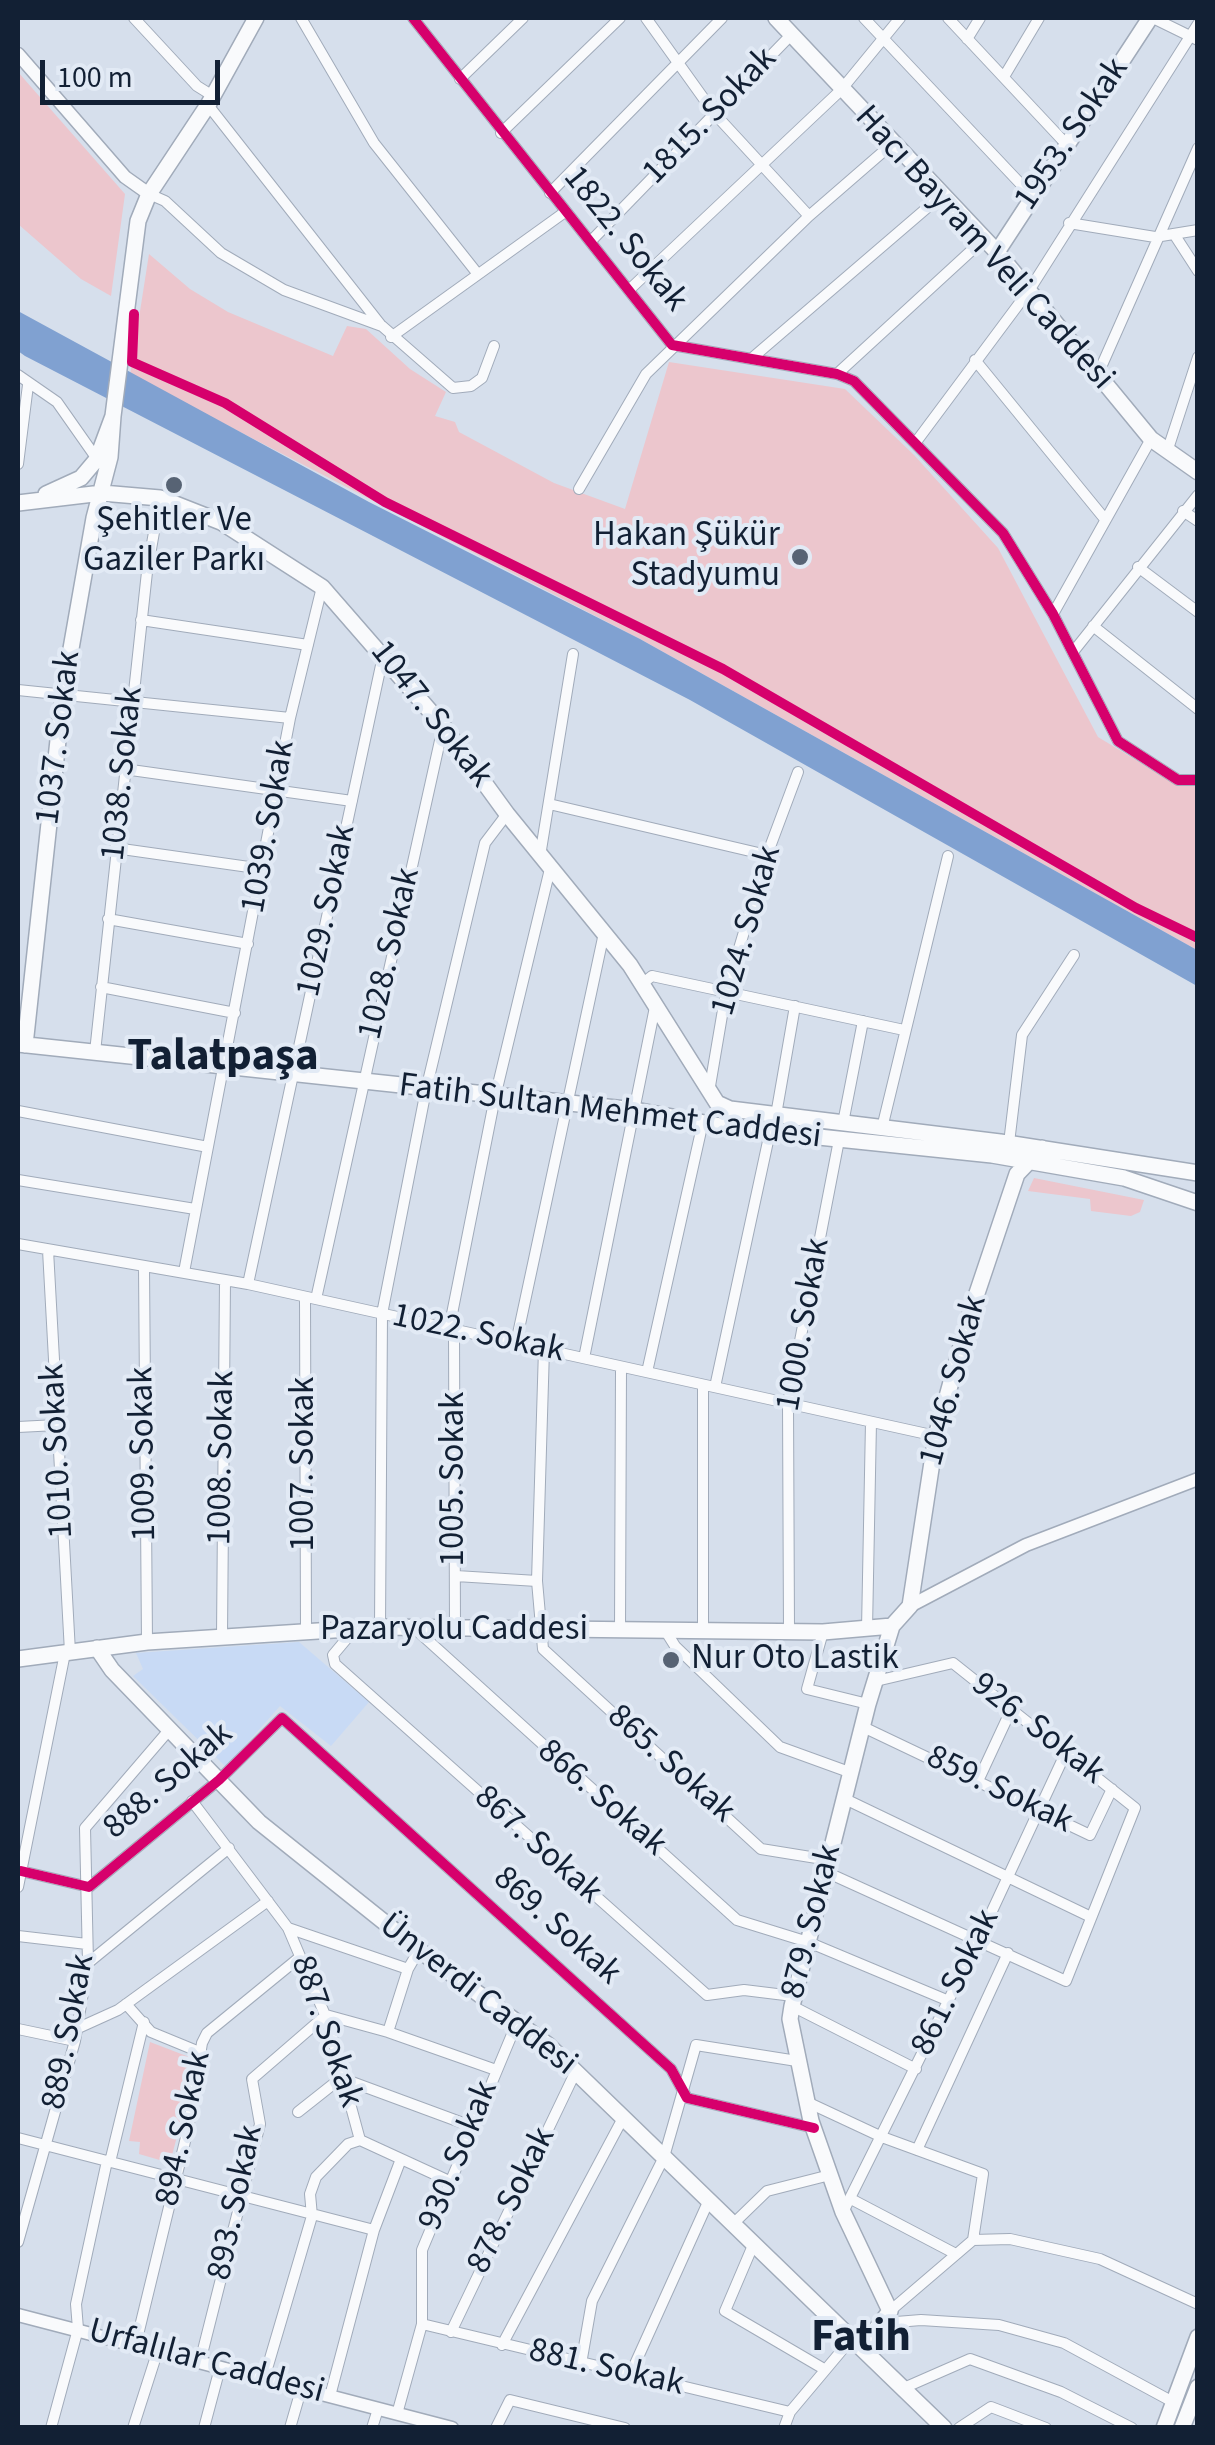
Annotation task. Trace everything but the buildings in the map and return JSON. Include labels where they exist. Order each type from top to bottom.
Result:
[{"type":"main road","points":[[24,502],[80,478],[97,459],[112,416],[135,237],[150,194],[256,18]]},
{"type":"main road","name":"Hacı Bayram Veli Caddesi","points":[[776,18],[997,252],[1151,438],[1198,472]]},
{"type":"main road","name":"1953. Sokak","points":[[997,252],[1152,18]]},
{"type":"main road","name":"1037. Sokak","points":[[21,1044],[63,694],[114,429],[112,416]]},
{"type":"main road","name":"1047. Sokak","points":[[24,502],[102,493],[160,498],[222,522],[322,588],[443,726],[545,863],[643,983],[709,1092],[730,1110]]},
{"type":"main road","name":"Fatih Sultan Mehmet Caddesi","points":[[21,1044],[361,1084],[635,1110],[839,1140],[1032,1152]]},
{"type":"main road","name":"Fatih Sultan Mehmet Caddesi","points":[[730,1110],[1009,1143],[1198,1203]]},
{"type":"main road","points":[[1032,1152],[1198,1172]]},
{"type":"main road","name":"1046. Sokak","points":[[910,1606],[936,1436],[970,1314],[1017,1174],[1032,1152]]},
{"type":"main road","name":"879. Sokak","points":[[887,2317],[847,2205],[830,2175],[814,2128],[797,2060],[792,2001],[868,1704],[892,1626],[910,1606]]},
{"type":"main road","name":"Pazaryolu Caddesi","points":[[18,1659],[147,1642],[380,1627],[823,1632],[892,1626]]},
{"type":"main road","name":"Ünverdi Caddesi","points":[[97,1648],[112,1670],[291,1850],[419,1950],[518,2020],[734,2222],[944,2428]]},
{"type":"main road","points":[[858,2341],[887,2317]]},
{"type":"main road","points":[[1164,2428],[1198,2337]]},
{"type":"main road","points":[[1188,2424],[1198,2387]]},
{"type":"street","points":[[134,18],[210,100],[391,337],[453,388],[471,386],[482,378],[494,346]]},
{"type":"street","points":[[301,18],[374,144],[477,273]]},
{"type":"street","points":[[416,22],[428,18]]},
{"type":"street","points":[[460,80],[523,18]]},
{"type":"street","points":[[501,133],[620,18]]},
{"type":"street","points":[[646,18],[714,113],[809,216]]},
{"type":"street","points":[[550,193],[722,18]]},
{"type":"street","points":[[864,18],[1032,196]]},
{"type":"street","points":[[629,290],[841,90],[900,18]]},
{"type":"street","points":[[948,18],[1005,74],[1067,145]]},
{"type":"street","points":[[967,39],[980,18]]},
{"type":"street","points":[[1005,74],[1039,18]]},
{"type":"street","points":[[1152,18],[1193,38]]},
{"type":"street","name":"1822. Sokak","points":[[416,22],[672,345],[837,374],[854,381],[1003,533],[1053,614],[1118,741],[1178,780],[1198,780]]},
{"type":"street","points":[[916,442],[1030,289],[1069,223],[1193,38],[1198,24]]},
{"type":"street","name":"1815. Sokak","points":[[591,242],[790,36]]},
{"type":"street","points":[[18,54],[125,177],[164,201],[221,252],[284,290],[382,326]]},
{"type":"street","points":[[579,489],[632,394],[672,345],[892,144]]},
{"type":"street","points":[[1098,374],[1198,148]]},
{"type":"street","points":[[752,360],[942,195]]},
{"type":"street","points":[[391,337],[564,212]]},
{"type":"street","points":[[1069,223],[1156,237],[1198,230]]},
{"type":"street","points":[[1174,234],[1198,271]]},
{"type":"street","points":[[837,374],[984,239]]},
{"type":"street","points":[[1167,452],[1198,357]]},
{"type":"street","points":[[975,360],[1104,518]]},
{"type":"street","points":[[18,375],[57,402],[97,459]]},
{"type":"street","points":[[18,464],[28,385]]},
{"type":"street","points":[[1053,614],[1151,438]]},
{"type":"street","points":[[1073,652],[1198,495]]},
{"type":"street","name":"1038. Sokak","points":[[95,1052],[124,769],[160,498]]},
{"type":"street","points":[[1183,510],[1198,520]]},
{"type":"street","points":[[1138,567],[1198,612]]},
{"type":"street","name":"1039. Sokak","points":[[184,1272],[290,718],[322,588]]},
{"type":"street","points":[[142,620],[308,645]]},
{"type":"street","points":[[1092,626],[1198,709]]},
{"type":"street","name":"1005. Sokak","points":[[455,1628],[452,1329],[495,1097],[545,863],[549,804],[573,654]]},
{"type":"street","name":"1029. Sokak","points":[[248,1284],[383,655]]},
{"type":"street","points":[[18,690],[290,718]]},
{"type":"street","name":"1028. Sokak","points":[[310,1298],[443,726]]},
{"type":"street","points":[[124,769],[352,801]]},
{"type":"street","name":"1024. Sokak","points":[[709,1092],[726,992],[767,855],[798,772]]},
{"type":"street","points":[[549,804],[767,855]]},
{"type":"street","points":[[380,1627],[382,1314],[426,1090],[485,842],[507,814]]},
{"type":"street","points":[[115,848],[264,869]]},
{"type":"street","points":[[882,1128],[948,856]]},
{"type":"street","points":[[108,919],[248,944]]},
{"type":"street","points":[[516,1344],[604,933]]},
{"type":"street","points":[[1009,1143],[1022,1035],[1074,955]]},
{"type":"street","points":[[643,983],[652,976],[904,1030]]},
{"type":"street","points":[[101,987],[235,1013]]},
{"type":"street","points":[[584,1358],[656,1003]]},
{"type":"street","points":[[776,1115],[795,1006]]},
{"type":"street","points":[[843,1123],[863,1021]]},
{"type":"street","points":[[18,1111],[208,1147]]},
{"type":"street","points":[[647,1372],[703,1122]]},
{"type":"street","points":[[703,1630],[709,1386],[770,1132]]},
{"type":"street","name":"1000. Sokak","points":[[789,1631],[788,1404],[839,1140]]},
{"type":"street","points":[[18,1180],[195,1209]]},
{"type":"street","name":"1022. Sokak","points":[[18,1244],[248,1284],[936,1436]]},
{"type":"street","name":"1010. Sokak","points":[[18,1887],[68,1653],[48,1250]]},
{"type":"street","name":"1009. Sokak","points":[[144,1267],[147,1642]]},
{"type":"street","name":"1008. Sokak","points":[[222,1636],[225,1280]]},
{"type":"street","name":"1007. Sokak","points":[[306,1632],[310,1298]]},
{"type":"street","points":[[540,1629],[537,1581],[544,1350]]},
{"type":"street","points":[[620,1631],[621,1367]]},
{"type":"street","points":[[867,1629],[871,1422]]},
{"type":"street","points":[[18,1427],[57,1425]]},
{"type":"street","points":[[910,1606],[1026,1544],[1198,1478]]},
{"type":"street","points":[[456,1576],[537,1581]]},
{"type":"street","name":"866. Sokak","points":[[412,1626],[737,1920],[808,1942],[949,2001]]},
{"type":"street","name":"865. Sokak","points":[[540,1629],[544,1649],[554,1661],[761,1849],[827,1866],[1066,1981],[1091,1917]]},
{"type":"street","name":"867. Sokak","points":[[354,1630],[333,1655],[335,1664],[707,1996],[744,1990],[792,2001]]},
{"type":"street","points":[[666,1630],[675,1646],[780,1747],[848,1772]]},
{"type":"street","points":[[823,1632],[807,1689],[868,1704]]},
{"type":"street","name":"926. Sokak","points":[[876,1681],[953,1664],[1135,1808],[1091,1917]]},
{"type":"street","points":[[978,1781],[1011,1710]]},
{"type":"street","name":"888. Sokak","points":[[89,1887],[219,1780],[282,1718]]},
{"type":"street","name":"869. Sokak","points":[[282,1718],[671,2070],[687,2098],[814,2128]]},
{"type":"street","name":"859. Sokak","points":[[862,1726],[1090,1835],[1112,1789]]},
{"type":"street","name":"889. Sokak","points":[[18,2242],[75,2035],[88,1963],[85,1828],[170,1729]]},
{"type":"street","name":"861. Sokak","points":[[847,2205],[980,1939],[1066,1752]]},
{"type":"street","points":[[843,1798],[1091,1917]]},
{"type":"street","name":"887. Sokak","points":[[192,1801],[288,1928],[326,2015],[360,2140],[447,2180]]},
{"type":"street","points":[[88,1963],[230,1848]]},
{"type":"street","points":[[22,1871],[89,1887]]},
{"type":"street","points":[[18,2030],[75,2035],[126,2004],[268,1901]]},
{"type":"street","points":[[288,1928],[408,1969]]},
{"type":"street","points":[[18,1936],[87,1944]]},
{"type":"street","points":[[388,2032],[408,1969],[419,1950]]},
{"type":"street","points":[[917,2150],[1008,1953]]},
{"type":"street","name":"894. Sokak","points":[[136,2343],[207,2033],[300,1958]]},
{"type":"street","points":[[792,2001],[916,2069]]},
{"type":"street","points":[[126,2004],[151,2032],[202,2053]]},
{"type":"street","points":[[326,2015],[496,2070]]},
{"type":"street","name":"893. Sokak","points":[[200,2362],[260,2124],[252,2079],[326,2015]]},
{"type":"street","name":"930. Sokak","points":[[397,2414],[422,2324],[422,2250],[447,2180],[518,2020]]},
{"type":"street","points":[[51,2428],[78,2329],[76,2304],[144,2022]]},
{"type":"street","points":[[581,2364],[592,2301],[664,2157],[696,2045],[797,2060]]},
{"type":"street","name":"878. Sokak","points":[[451,2332],[576,2072]]},
{"type":"street","points":[[298,2112],[341,2078],[471,2126]]},
{"type":"street","points":[[807,2102],[882,2137],[983,2174],[972,2240]]},
{"type":"street","points":[[502,2345],[623,2118]]},
{"type":"street","points":[[18,2138],[374,2230]]},
{"type":"street","points":[[264,2379],[312,2216],[310,2194],[316,2177],[348,2144],[360,2140]]},
{"type":"street","points":[[330,2396],[374,2230],[401,2159]]},
{"type":"street","points":[[734,2222],[767,2192],[830,2175]]},
{"type":"street","points":[[630,2375],[710,2200]]},
{"type":"street","points":[[847,2205],[954,2253]]},
{"type":"street","points":[[887,2317],[972,2240],[1010,2239],[1084,2254],[1198,2304]]},
{"type":"street","points":[[754,2242],[725,2311],[824,2369]]},
{"type":"street","name":"Urfalılar Caddesi","points":[[18,2315],[452,2428]]},
{"type":"street","points":[[887,2317],[998,2325],[1064,2343],[1172,2402]]},
{"type":"street","name":"881. Sokak","points":[[422,2324],[790,2412]]},
{"type":"street","points":[[784,2428],[790,2412],[824,2369],[858,2341]]},
{"type":"street","points":[[133,2428],[158,2350]]},
{"type":"street","points":[[906,2388],[970,2359],[1030,2379],[1132,2428]]},
{"type":"street","points":[[204,2428],[220,2368]]},
{"type":"street","points":[[290,2428],[301,2390]]},
{"type":"street","points":[[496,2428],[510,2400],[624,2428]]},
{"type":"street","points":[[958,2428],[991,2406],[1046,2428]]},
{"type":"street","points":[[372,2428],[378,2409]]},
{"type":"shaded area","points":[[18,72],[125,194],[111,296],[81,279],[18,224]]},
{"type":"shaded area","points":[[149,254],[190,289],[228,312],[333,356],[347,326],[366,329],[410,369],[446,392],[435,416],[455,422],[459,432],[554,483],[625,509],[669,362],[845,389],[914,455],[998,548],[1098,737],[1179,786],[1197,786],[1197,950],[640,639],[130,375]]},
{"type":"shaded area","points":[[1034,1178],[1144,1200],[1140,1212],[1131,1216],[1091,1211],[1090,1199],[1028,1191]]},
{"type":"shaded area","points":[[299,1642],[369,1702],[331,1746],[280,1706],[226,1767],[133,1676],[143,1669],[136,1653]]},
{"type":"shaded area","points":[[150,2042],[197,2060],[170,2163],[139,2154],[140,2142],[129,2141]]},
{"type":"water","points":[[18,311],[369,502],[640,639],[1197,950],[1197,986],[690,700],[25,356],[18,351]]},
{"type":"cycle path","points":[[413,18],[672,345],[837,374],[854,381],[1003,533],[1053,614],[1118,741],[1178,780],[1198,780]]},
{"type":"cycle path","points":[[134,314],[132,362],[225,403],[385,502],[723,669],[1136,908],[1198,938]]},
{"type":"cycle path","points":[[21,1871],[89,1887],[219,1780],[282,1718],[671,2069],[687,2098],[814,2128]]},
{"type":"place","name":"Şehitler Ve Gaziler Parkı","points":[[174,485]]},
{"type":"place","name":"Hakan Şükür Stadyumu","points":[[800,557]]},
{"type":"place","name":"Nur Oto Lastik","points":[[671,1660]]},
{"type":"district","name":"Talatpaşa","points":[[223,1059]]},
{"type":"district","name":"Fatih","points":[[861,2340]]}]
